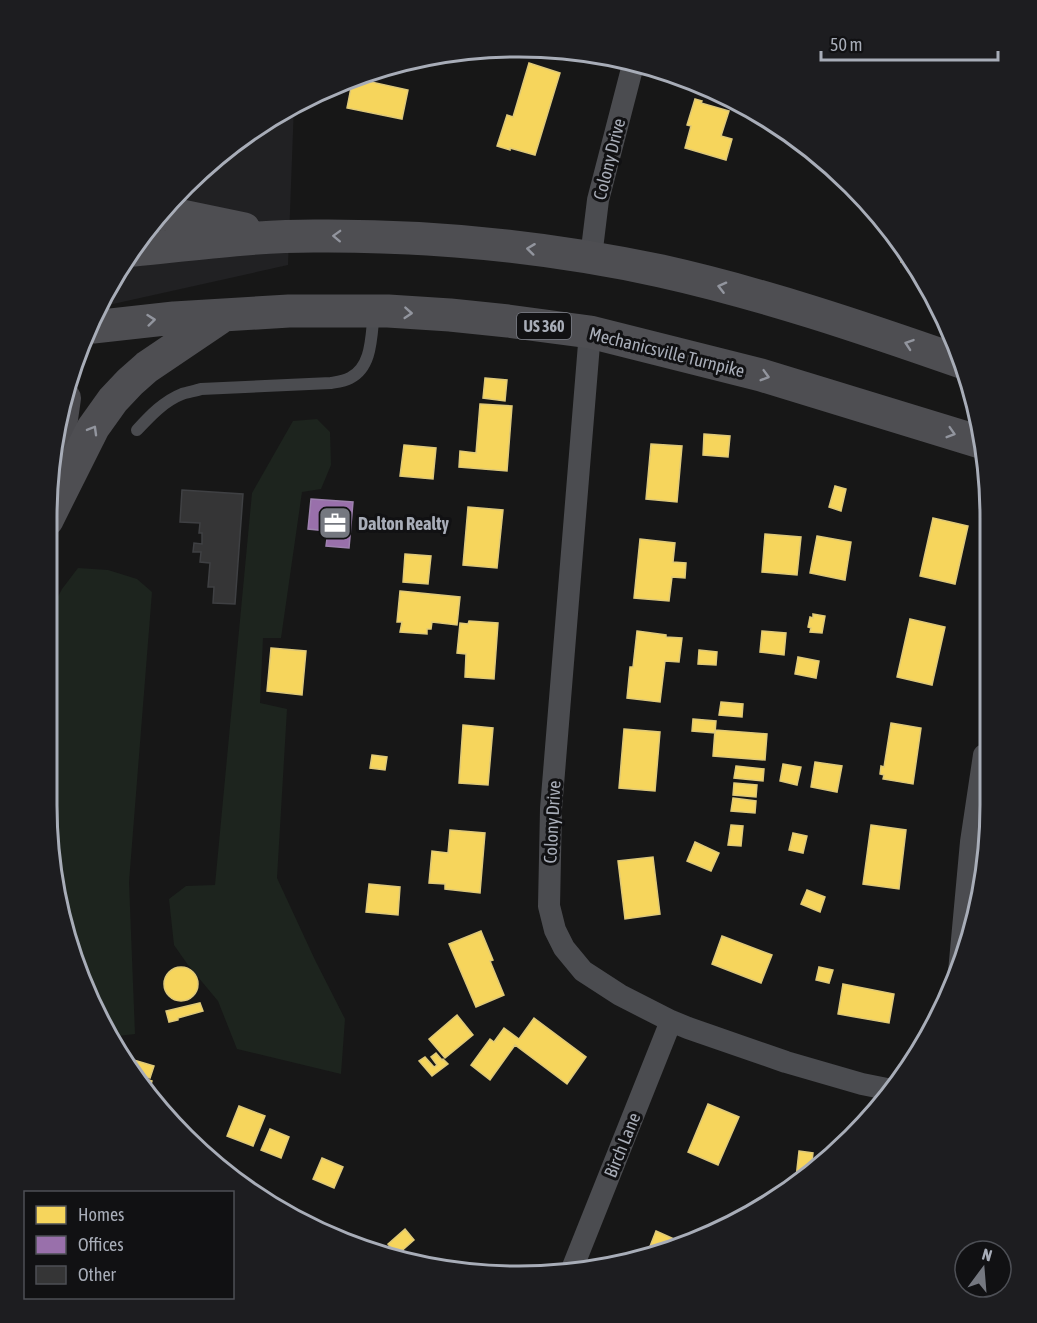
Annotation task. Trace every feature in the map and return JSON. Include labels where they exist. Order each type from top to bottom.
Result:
[{"type":"highway","points":[[172,214],[281,237]]},
{"type":"highway","points":[[144,249],[238,239],[325,236],[477,243],[591,257],[661,271],[744,292],[829,317],[952,359]]},
{"type":"highway","name":"Mechanicsville Turnpike","points":[[99,326],[225,314],[289,311],[374,311],[508,321],[590,332],[761,375],[973,440]]},
{"type":"highway","points":[[58,499],[93,428],[113,400],[147,367],[225,314]]},
{"type":"street","name":"Colony Drive","points":[[591,257],[598,200],[632,71]]},
{"type":"street","name":"Colony Drive","points":[[590,332],[551,808],[549,906],[555,930],[564,948],[583,971],[620,995],[671,1021],[786,1062],[883,1088]]},
{"type":"street","points":[[963,927],[971,842],[980,782]]},
{"type":"street","name":"Birch Lane","points":[[575,1262],[671,1021]]},
{"type":"lane","points":[[137,430],[167,402],[181,394],[201,389],[331,383],[349,379],[361,370],[367,358],[374,311]]},
{"type":"shaded area","points":[[294,116],[288,265],[110,305],[152,238],[192,192],[238,152]]},
{"type":"shaded area","points":[[317,419],[330,432],[331,465],[321,489],[302,492],[281,638],[263,638],[260,703],[287,709],[277,878],[345,1019],[341,1074],[237,1049],[218,1001],[174,945],[169,899],[186,886],[215,885],[252,493],[293,421]]},
{"type":"shaded area","points":[[78,568],[108,570],[137,579],[152,592],[129,882],[135,1034],[119,1036],[92,981],[73,924],[61,865],[57,804],[57,599]]},
{"type":"building: Homes","points":[[529,63],[560,73],[535,155],[497,146],[507,115],[513,117]]},
{"type":"building: Homes","points":[[369,81],[408,90],[402,119],[347,108],[351,89]]},
{"type":"building: Homes","points":[[695,99],[729,111],[721,136],[732,139],[726,160],[685,148],[691,126],[687,125]]},
{"type":"building: Homes","points":[[485,378],[507,380],[505,401],[483,398]]},
{"type":"building: Homes","points":[[480,404],[512,406],[507,471],[459,467],[460,451],[476,453]]},
{"type":"building: Homes","points":[[704,434],[730,436],[728,457],[703,455]]},
{"type":"building: Homes","points":[[651,444],[682,446],[677,502],[646,499]]},
{"type":"building: Homes","points":[[404,445],[436,448],[433,479],[400,476]]},
{"type":"building: Homes","points":[[835,486],[846,489],[841,511],[829,507]]},
{"type":"building: Homes","points":[[468,507],[503,510],[497,568],[463,565]]},
{"type":"building: Homes","points":[[933,518],[968,526],[955,584],[920,576]]},
{"type":"building: Homes","points":[[765,534],[801,537],[797,575],[762,572]]},
{"type":"building: Homes","points":[[817,536],[851,542],[845,580],[810,573]]},
{"type":"building: Homes","points":[[640,539],[675,543],[673,562],[686,563],[685,578],[672,577],[669,601],[634,598]]},
{"type":"building: Homes","points":[[405,554],[431,556],[428,584],[403,582]]},
{"type":"building: Homes","points":[[400,591],[460,597],[457,625],[432,622],[431,629],[427,629],[427,634],[400,632],[402,622],[397,622]]},
{"type":"building: Homes","points":[[813,614],[825,616],[822,633],[810,632],[811,628],[808,627]]},
{"type":"building: Homes","points":[[910,619],[945,627],[932,685],[897,677]]},
{"type":"building: Homes","points":[[469,621],[498,623],[494,679],[465,677],[466,654],[457,653],[460,623],[468,624]]},
{"type":"building: Homes","points":[[637,631],[682,638],[679,662],[665,661],[660,702],[627,698]]},
{"type":"building: Homes","points":[[762,631],[786,633],[784,655],[760,652]]},
{"type":"building: Homes","points":[[271,648],[306,651],[302,695],[267,691]]},
{"type":"building: Homes","points":[[699,650],[717,652],[716,665],[698,664]]},
{"type":"building: Homes","points":[[798,657],[819,661],[816,678],[795,674]]},
{"type":"building: Homes","points":[[721,702],[743,704],[742,717],[719,715]]},
{"type":"building: Homes","points":[[693,719],[716,721],[715,733],[692,731]]},
{"type":"building: Homes","points":[[891,723],[921,728],[913,784],[883,779],[884,775],[880,774],[881,766],[884,767]]},
{"type":"building: Homes","points":[[463,725],[493,728],[488,785],[459,783]]},
{"type":"building: Homes","points":[[624,729],[660,732],[655,791],[619,788]]},
{"type":"building: Homes","points":[[715,730],[767,734],[765,760],[713,756]]},
{"type":"building: Homes","points":[[372,755],[387,757],[385,770],[370,768]]},
{"type":"building: Homes","points":[[815,762],[842,766],[837,792],[811,787]]},
{"type":"building: Homes","points":[[783,764],[801,767],[797,785],[780,781]]},
{"type":"building: Homes","points":[[736,766],[764,769],[763,781],[734,778]]},
{"type":"building: Homes","points":[[734,783],[757,785],[756,797],[733,795]]},
{"type":"building: Homes","points":[[733,798],[756,801],[755,813],[731,811]]},
{"type":"building: Homes","points":[[731,825],[743,826],[741,846],[728,845]]},
{"type":"building: Homes","points":[[871,825],[906,830],[899,889],[863,884]]},
{"type":"building: Homes","points":[[450,830],[485,833],[480,893],[445,889],[445,884],[429,883],[432,851],[448,853]]},
{"type":"building: Homes","points":[[793,833],[807,836],[803,853],[789,850]]},
{"type":"building: Homes","points":[[695,842],[719,853],[711,871],[687,861]]},
{"type":"building: Homes","points":[[653,857],[660,914],[625,919],[618,861]]},
{"type":"building: Homes","points":[[369,884],[400,887],[398,915],[366,912]]},
{"type":"building: Homes","points":[[807,890],[825,897],[820,912],[801,904]]},
{"type":"building: Homes","points":[[481,931],[504,995],[476,1007],[449,944]]},
{"type":"building: Homes","points":[[722,936],[772,955],[761,983],[712,964]]},
{"type":"building: Homes","points":[[181,967],[193,972],[198,984],[193,996],[181,1001],[169,996],[164,984],[169,972]]},
{"type":"building: Homes","points":[[819,967],[833,970],[829,983],[816,980]]},
{"type":"building: Homes","points":[[843,984],[894,994],[889,1023],[838,1014]]},
{"type":"building: Homes","points":[[200,1003],[203,1011],[169,1022],[166,1011]]},
{"type":"building: Homes","points":[[457,1015],[473,1035],[445,1058],[429,1039]]},
{"type":"building: Homes","points":[[534,1018],[586,1057],[567,1084],[515,1045],[490,1080],[471,1065],[490,1039],[494,1042],[504,1028],[519,1039]]},
{"type":"building: Homes","points":[[436,1053],[448,1064],[432,1076],[419,1061],[425,1057],[434,1067],[437,1065],[431,1057]]},
{"type":"building: Homes","points":[[135,1060],[154,1066],[150,1078],[146,1077]]},
{"type":"building: Homes","points":[[708,1104],[739,1117],[718,1165],[688,1152]]},
{"type":"building: Homes","points":[[239,1106],[265,1116],[253,1146],[227,1136]]},
{"type":"building: Homes","points":[[270,1129],[289,1137],[281,1158],[261,1150]]},
{"type":"building: Homes","points":[[799,1151],[813,1153],[812,1160],[797,1173]]},
{"type":"building: Homes","points":[[322,1158],[343,1167],[334,1188],[313,1179]]},
{"type":"building: Homes","points":[[405,1229],[414,1240],[402,1251],[391,1248],[388,1244]]},
{"type":"building: Homes","points":[[656,1231],[674,1239],[667,1242],[650,1247]]},
{"type":"building: Offices","points":[[311,499],[353,502],[349,548],[326,546],[328,531],[308,529]]},
{"type":"building: Other","points":[[182,490],[243,494],[235,604],[213,603],[214,587],[208,587],[210,563],[200,562],[201,552],[193,552],[194,543],[202,544],[202,533],[199,533],[200,523],[180,522]]},
{"type":"place","name":"Dalton Realty","points":[[335,523]]}]
